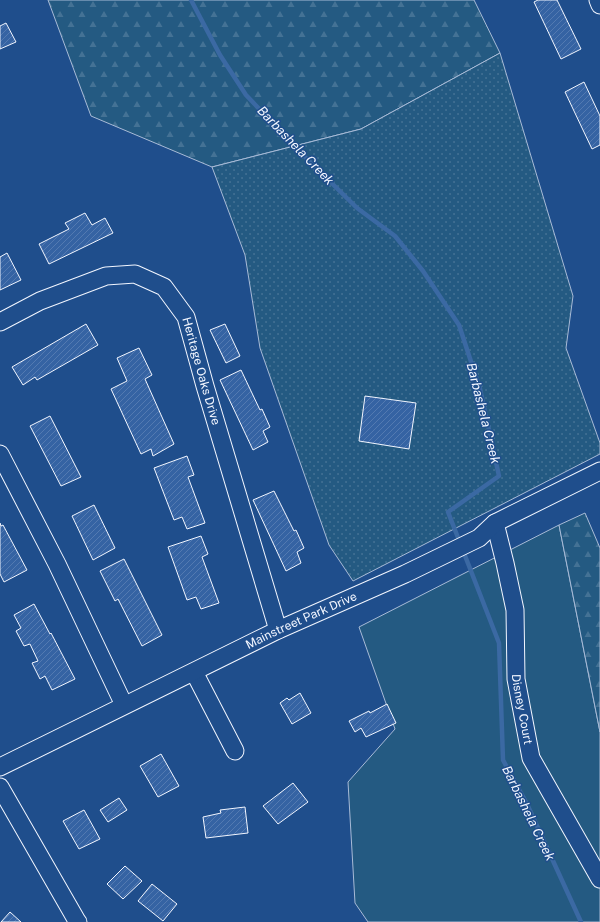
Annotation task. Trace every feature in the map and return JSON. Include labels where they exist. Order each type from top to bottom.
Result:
[{"type":"street","points":[[598,0],[600,5]]},
{"type":"street","name":"Heritage Oaks Drive","points":[[0,322],[40,301],[106,276],[135,274],[164,287],[186,317],[205,386],[278,630]]},
{"type":"street","points":[[0,454],[57,564],[124,705]]},
{"type":"street","name":"Mainstreet Park Drive","points":[[0,767],[278,630],[406,574],[479,538],[495,523],[600,471]]},
{"type":"street","name":"Disney Court","points":[[495,523],[506,563],[515,610],[516,679],[531,758],[600,879]]},
{"type":"street","points":[[194,672],[235,751]]},
{"type":"street","points":[[0,787],[77,922]]},
{"type":"green space","points":[[48,0],[474,0],[500,53],[361,129],[212,167],[91,116]]},
{"type":"green space","points":[[500,53],[573,296],[566,348],[600,443],[600,454],[353,581],[329,545],[260,348],[245,255],[212,167],[361,129]]},
{"type":"green space","points":[[585,513],[600,548],[600,732],[559,525]]},
{"type":"green space","points":[[559,525],[600,732],[600,922],[368,922],[355,903],[348,782],[395,729],[359,627]]},
{"type":"building","points":[[538,0],[557,0],[581,49],[561,59],[534,2]]},
{"type":"building","points":[[6,23],[16,42],[0,49],[0,26]]},
{"type":"building","points":[[584,82],[600,116],[600,145],[592,149],[565,92]]},
{"type":"building","points":[[85,213],[92,225],[105,218],[113,233],[49,264],[39,244],[69,229],[65,223]]},
{"type":"building","points":[[7,253],[21,280],[0,290],[0,257]]},
{"type":"building","points":[[86,324],[98,345],[37,380],[35,377],[23,385],[12,367]]},
{"type":"building","points":[[225,324],[240,356],[226,363],[210,330]]},
{"type":"building","points":[[139,348],[152,375],[145,379],[174,444],[153,456],[151,449],[141,454],[111,389],[127,381],[117,358]]},
{"type":"building","points":[[241,370],[260,410],[262,409],[270,427],[263,431],[268,442],[253,450],[220,380]]},
{"type":"building","points":[[365,396],[416,403],[409,449],[359,441]]},
{"type":"building","points":[[50,416],[81,477],[61,486],[30,426]]},
{"type":"building","points":[[187,456],[194,475],[188,477],[205,523],[187,529],[182,517],[174,520],[154,468]]},
{"type":"building","points":[[274,491],[294,531],[296,530],[304,548],[297,552],[301,563],[286,571],[253,500]]},
{"type":"building","points":[[94,505],[115,548],[93,560],[72,516]]},
{"type":"building","points":[[0,523],[1,526],[3,525],[27,570],[4,582],[0,574]]},
{"type":"building","points":[[201,536],[208,554],[202,557],[219,603],[201,609],[196,597],[187,600],[168,547]]},
{"type":"building","points":[[124,559],[162,635],[142,646],[118,599],[115,601],[100,571]]},
{"type":"building","points":[[34,604],[75,679],[52,690],[45,676],[40,679],[32,663],[38,661],[30,644],[24,646],[16,631],[21,628],[14,615]]},
{"type":"building","points":[[300,693],[311,713],[292,724],[280,703],[287,698],[289,700]]},
{"type":"building","points":[[387,704],[396,723],[366,737],[361,728],[355,732],[349,721],[369,711],[370,713]]},
{"type":"building","points":[[161,754],[179,786],[158,797],[140,766]]},
{"type":"building","points":[[293,783],[308,802],[278,824],[263,806]]},
{"type":"building","points":[[119,798],[127,810],[108,822],[100,810]]},
{"type":"building","points":[[245,807],[248,833],[206,838],[203,817],[221,813],[220,810]]},
{"type":"building","points":[[84,810],[100,839],[79,849],[63,821]]},
{"type":"building","points":[[125,866],[142,881],[123,899],[107,884]]},
{"type":"building","points":[[152,884],[177,904],[163,921],[138,901]]},
{"type":"building","points":[[10,912],[21,922],[1,922]]},
{"type":"waterway","name":"Barbashela Creek","points":[[191,0],[220,55],[246,95],[301,153],[357,208],[395,236],[423,271],[459,325],[480,389],[499,476],[448,512],[499,643],[503,760],[527,804],[581,922]]}]
